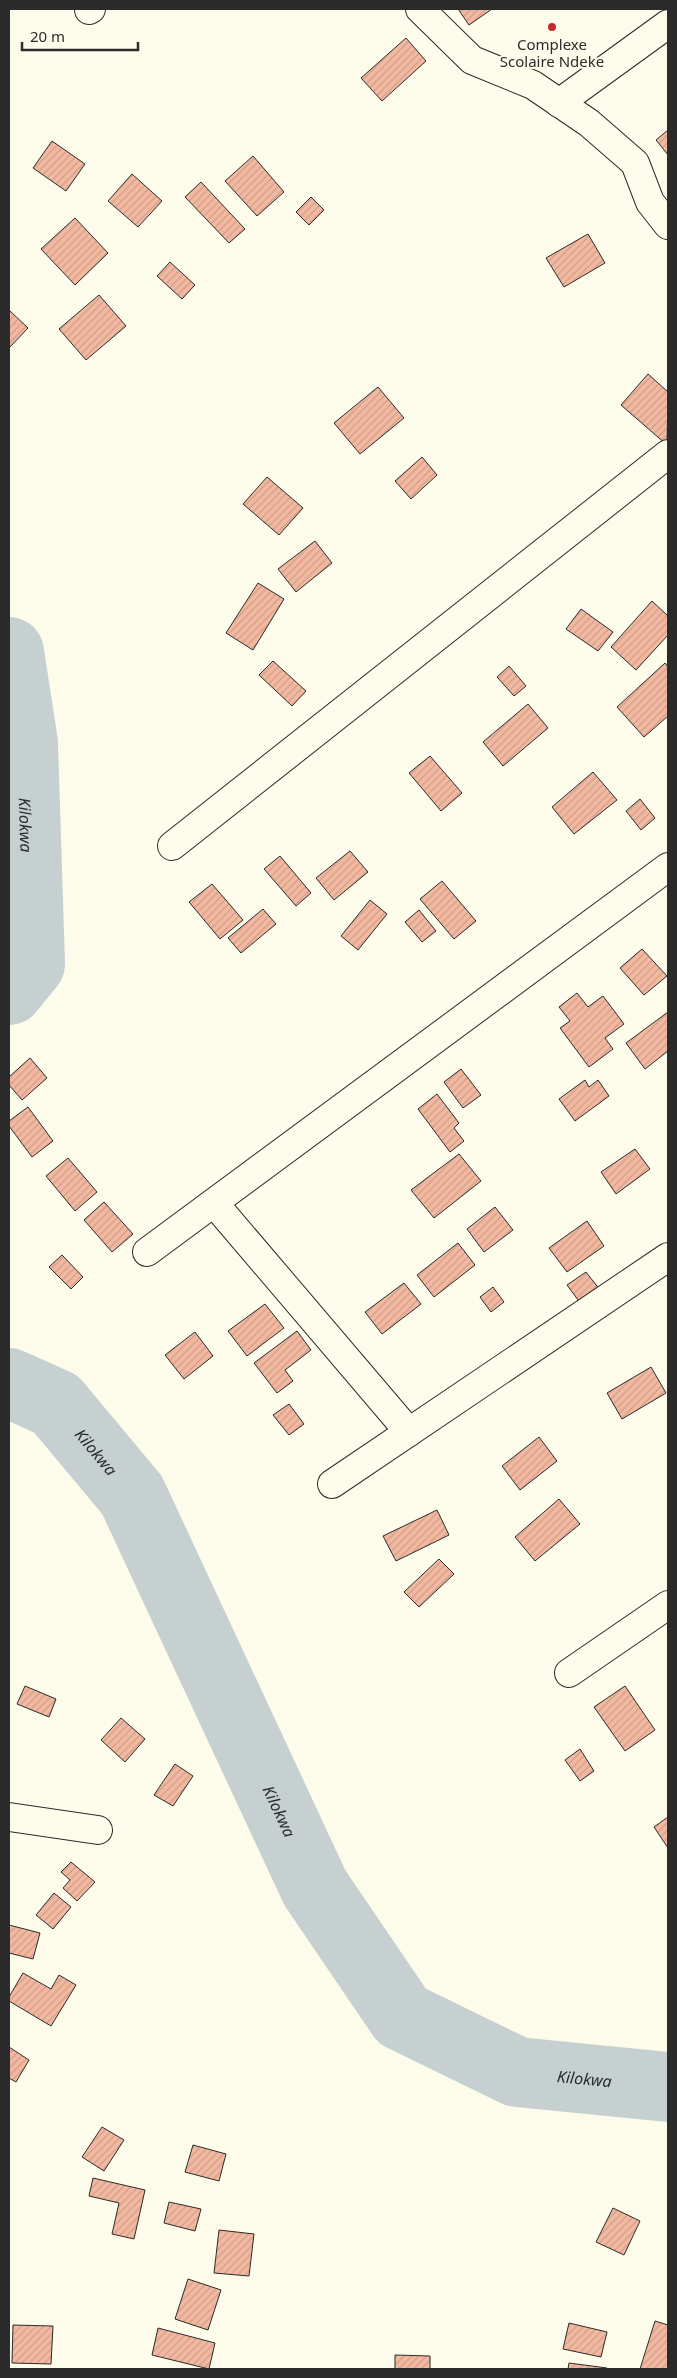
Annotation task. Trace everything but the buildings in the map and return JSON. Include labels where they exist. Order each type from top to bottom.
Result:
[{"type":"street","points":[[420,9],[472,60],[534,85],[589,124],[635,164],[650,202],[668,225]]},
{"type":"street","points":[[559,103],[668,24]]},
{"type":"street","points":[[172,846],[668,454]]},
{"type":"street","points":[[147,1252],[668,867]]},
{"type":"street","points":[[214,1203],[409,1432]]},
{"type":"street","points":[[332,1484],[668,1257]]},
{"type":"street","points":[[569,1673],[668,1605]]},
{"type":"street","points":[[9,1817],[98,1830]]},
{"type":"waterway","name":"Kilokwa","points":[[9,652],[23,743],[30,964],[9,990]]},
{"type":"waterway","name":"Kilokwa","points":[[9,1383],[56,1404],[132,1495],[315,1888],[402,2016],[517,2072],[668,2087]]},
{"type":"place","name":"Complexe Scolaire Ndeke","points":[[552,27]]}]
